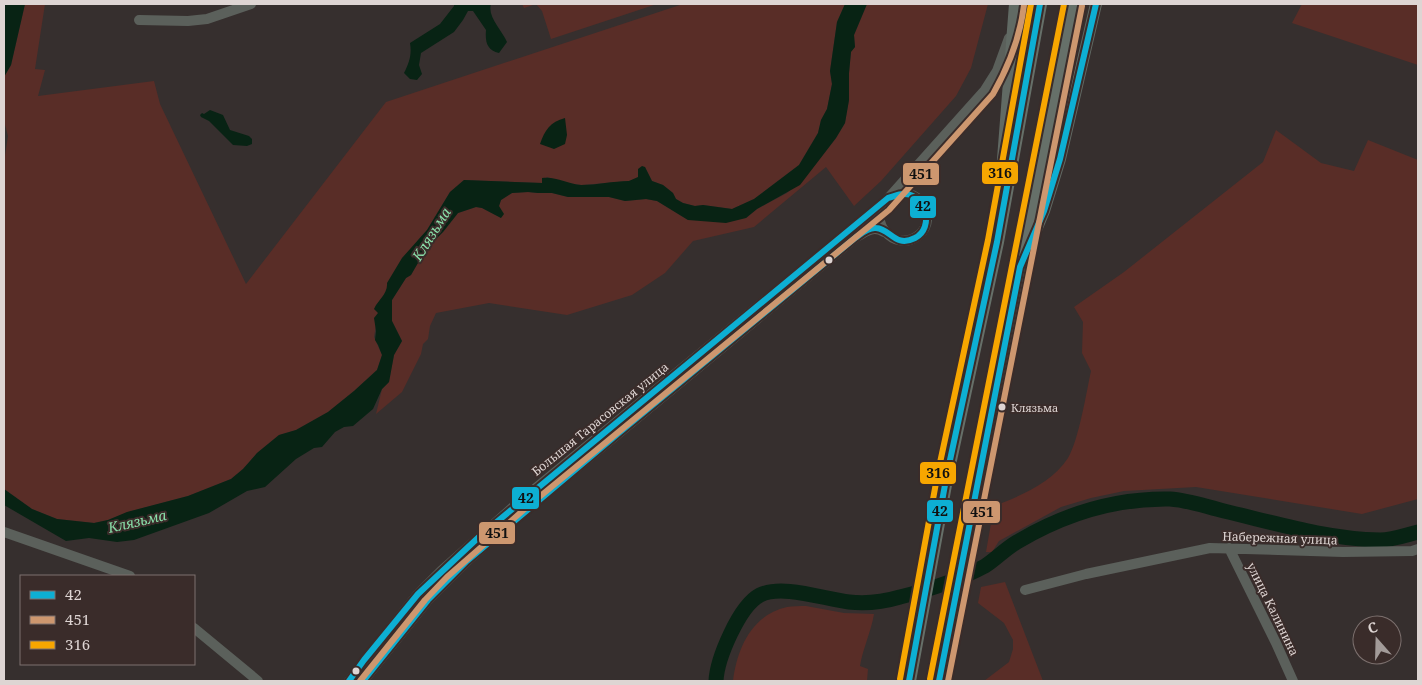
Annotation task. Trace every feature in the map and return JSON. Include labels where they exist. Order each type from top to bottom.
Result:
[{"type":"highway","points":[[909,681],[941,511],[997,242],[1040,4]]},
{"type":"highway","points":[[939,681],[1073,4]]},
{"type":"main road","points":[[997,242],[1016,4]]},
{"type":"main road","points":[[1020,267],[1044,211],[1060,159],[1096,4]]},
{"type":"street","points":[[139,20],[188,21],[207,19],[251,4]]},
{"type":"street","name":"Большая Тарасовская улица","points":[[349,681],[418,594],[480,535],[885,201],[985,90],[997,71],[1013,28]]},
{"type":"street","points":[[900,193],[919,198],[925,206],[927,215],[926,222],[919,234],[910,240],[895,239],[884,232],[879,218],[885,201],[900,193]]},
{"type":"street","name":"Большая Тарасовская улица","points":[[363,681],[428,600],[467,561],[855,238],[869,229],[876,228],[884,232]]},
{"type":"street","points":[[4,532],[127,575]]},
{"type":"street","name":"Набережная улица","points":[[1024,590],[1086,574],[1210,548],[1343,552],[1412,551],[1418,549]]},
{"type":"street","name":"улица Калинина","points":[[1229,548],[1293,681]]},
{"type":"street","points":[[195,629],[258,681]]},
{"type":"shaded area","points":[[25,4],[45,4],[35,69],[45,70],[38,96],[154,81],[160,104],[246,284],[386,102],[683,4],[845,4],[837,22],[830,71],[832,84],[827,109],[821,120],[818,133],[799,165],[754,199],[732,209],[703,205],[695,206],[683,203],[676,199],[673,193],[663,185],[652,181],[645,167],[638,173],[638,178],[629,181],[582,185],[547,177],[542,183],[464,180],[450,192],[427,230],[418,240],[376,305],[378,313],[374,337],[382,355],[377,370],[328,412],[296,430],[279,435],[257,453],[231,479],[188,496],[94,523],[57,519],[32,509],[4,489],[4,162],[8,136],[4,121],[4,77],[11,65]]},
{"type":"shaded area","points":[[522,4],[536,4],[524,8]]},
{"type":"shaded area","points":[[536,4],[657,4],[551,39],[542,11]]},
{"type":"shaded area","points":[[867,4],[988,4],[971,68],[956,96],[881,181],[854,206],[826,167],[754,227],[693,241],[665,273],[632,295],[567,315],[489,303],[436,313],[430,326],[428,339],[423,344],[421,354],[402,392],[376,414],[382,389],[389,382],[394,355],[402,341],[392,321],[392,300],[406,278],[411,275],[426,249],[458,213],[476,207],[482,208],[501,218],[499,206],[501,200],[512,193],[528,192],[552,193],[568,197],[609,197],[625,201],[646,199],[657,201],[688,220],[746,218],[757,209],[787,193],[815,165],[845,123],[849,100],[851,51],[855,47],[854,35]]},
{"type":"shaded area","points":[[1302,4],[1418,4],[1418,65],[1292,23]]},
{"type":"shaded area","points":[[1276,130],[1321,163],[1354,171],[1368,140],[1418,160],[1418,499],[1362,514],[1196,487],[1124,491],[1061,507],[999,541],[992,552],[986,552],[994,506],[1035,488],[1053,475],[1068,458],[1076,440],[1091,371],[1082,353],[1083,322],[1074,307],[1124,272],[1263,162]]},
{"type":"shaded area","points":[[1005,582],[1043,681],[984,681],[1009,662],[1013,649],[1013,640],[1004,623],[978,603],[981,587]]},
{"type":"shaded area","points":[[806,606],[844,613],[874,614],[860,666],[868,669],[867,681],[733,681],[742,646],[755,625],[775,611],[787,607]]},
{"type":"water","points":[[4,4],[25,4],[11,65],[4,77]]},
{"type":"water","points":[[454,4],[491,4],[490,9],[493,19],[507,42],[499,53],[489,48],[486,30],[473,11],[468,11],[454,32],[421,53],[419,65],[422,74],[417,80],[410,79],[404,73],[410,59],[410,43],[440,24]]},
{"type":"water","points":[[845,4],[867,4],[854,35],[855,47],[851,52],[849,100],[845,123],[836,138],[800,185],[757,209],[746,218],[726,223],[688,220],[657,201],[646,199],[625,201],[609,197],[568,197],[552,193],[528,192],[512,193],[501,200],[499,206],[504,214],[501,218],[482,208],[476,207],[458,213],[426,249],[411,275],[406,278],[392,300],[392,321],[402,341],[394,355],[389,382],[382,389],[373,409],[353,426],[344,427],[335,432],[322,447],[314,448],[296,459],[265,487],[247,491],[209,513],[134,540],[117,542],[89,538],[66,541],[4,505],[4,489],[32,509],[57,519],[94,523],[108,520],[127,512],[188,496],[231,479],[257,453],[279,435],[296,430],[328,412],[377,370],[382,355],[375,340],[374,318],[378,313],[374,309],[384,294],[387,283],[402,258],[427,230],[450,192],[464,180],[542,183],[542,178],[547,178],[581,185],[629,181],[638,177],[638,169],[642,166],[645,167],[652,181],[663,185],[673,193],[676,199],[683,203],[695,206],[703,205],[732,209],[754,199],[799,165],[818,133],[821,120],[827,109],[832,84],[830,71],[837,22]]},
{"type":"water","points":[[210,110],[223,115],[230,130],[249,136],[252,139],[252,144],[247,146],[233,145],[209,121],[201,117],[202,113],[204,114]]},
{"type":"water","points":[[565,118],[567,135],[565,144],[554,149],[540,144],[549,127]]},
{"type":"waterway","name":"Клязьма","points":[[716,681],[720,660],[737,621],[744,610],[760,595],[780,591],[862,603],[894,599],[965,576],[985,566],[1013,545],[1053,523],[1110,505],[1130,501],[1170,499],[1191,502],[1301,530],[1360,539],[1385,540],[1418,532]]},
{"type":"transit line","name":"316","points":[[900,679],[938,472],[988,240],[1031,4]]},
{"type":"transit line","name":"42","points":[[909,681],[947,474],[997,242],[1040,4]]},
{"type":"transit line","name":"316","points":[[930,679],[1064,4]]},
{"type":"transit line","name":"42","points":[[939,681],[1020,267],[1044,211],[1060,159],[1096,4]]},
{"type":"transit line","name":"451","points":[[360,681],[425,600],[447,577],[527,507],[889,210],[993,94],[1013,51],[1020,29],[1024,5]]},
{"type":"transit line","name":"451","points":[[948,681],[1082,6]]},
{"type":"transit line","name":"42","points":[[349,681],[418,594],[481,535],[888,198],[903,194],[911,195],[917,199],[922,205],[926,219],[925,227],[921,233],[915,238],[903,241],[886,231],[873,228],[855,238],[467,561],[428,600],[363,681]]},
{"type":"place","name":"Клязьма","points":[[1002,407]]}]
